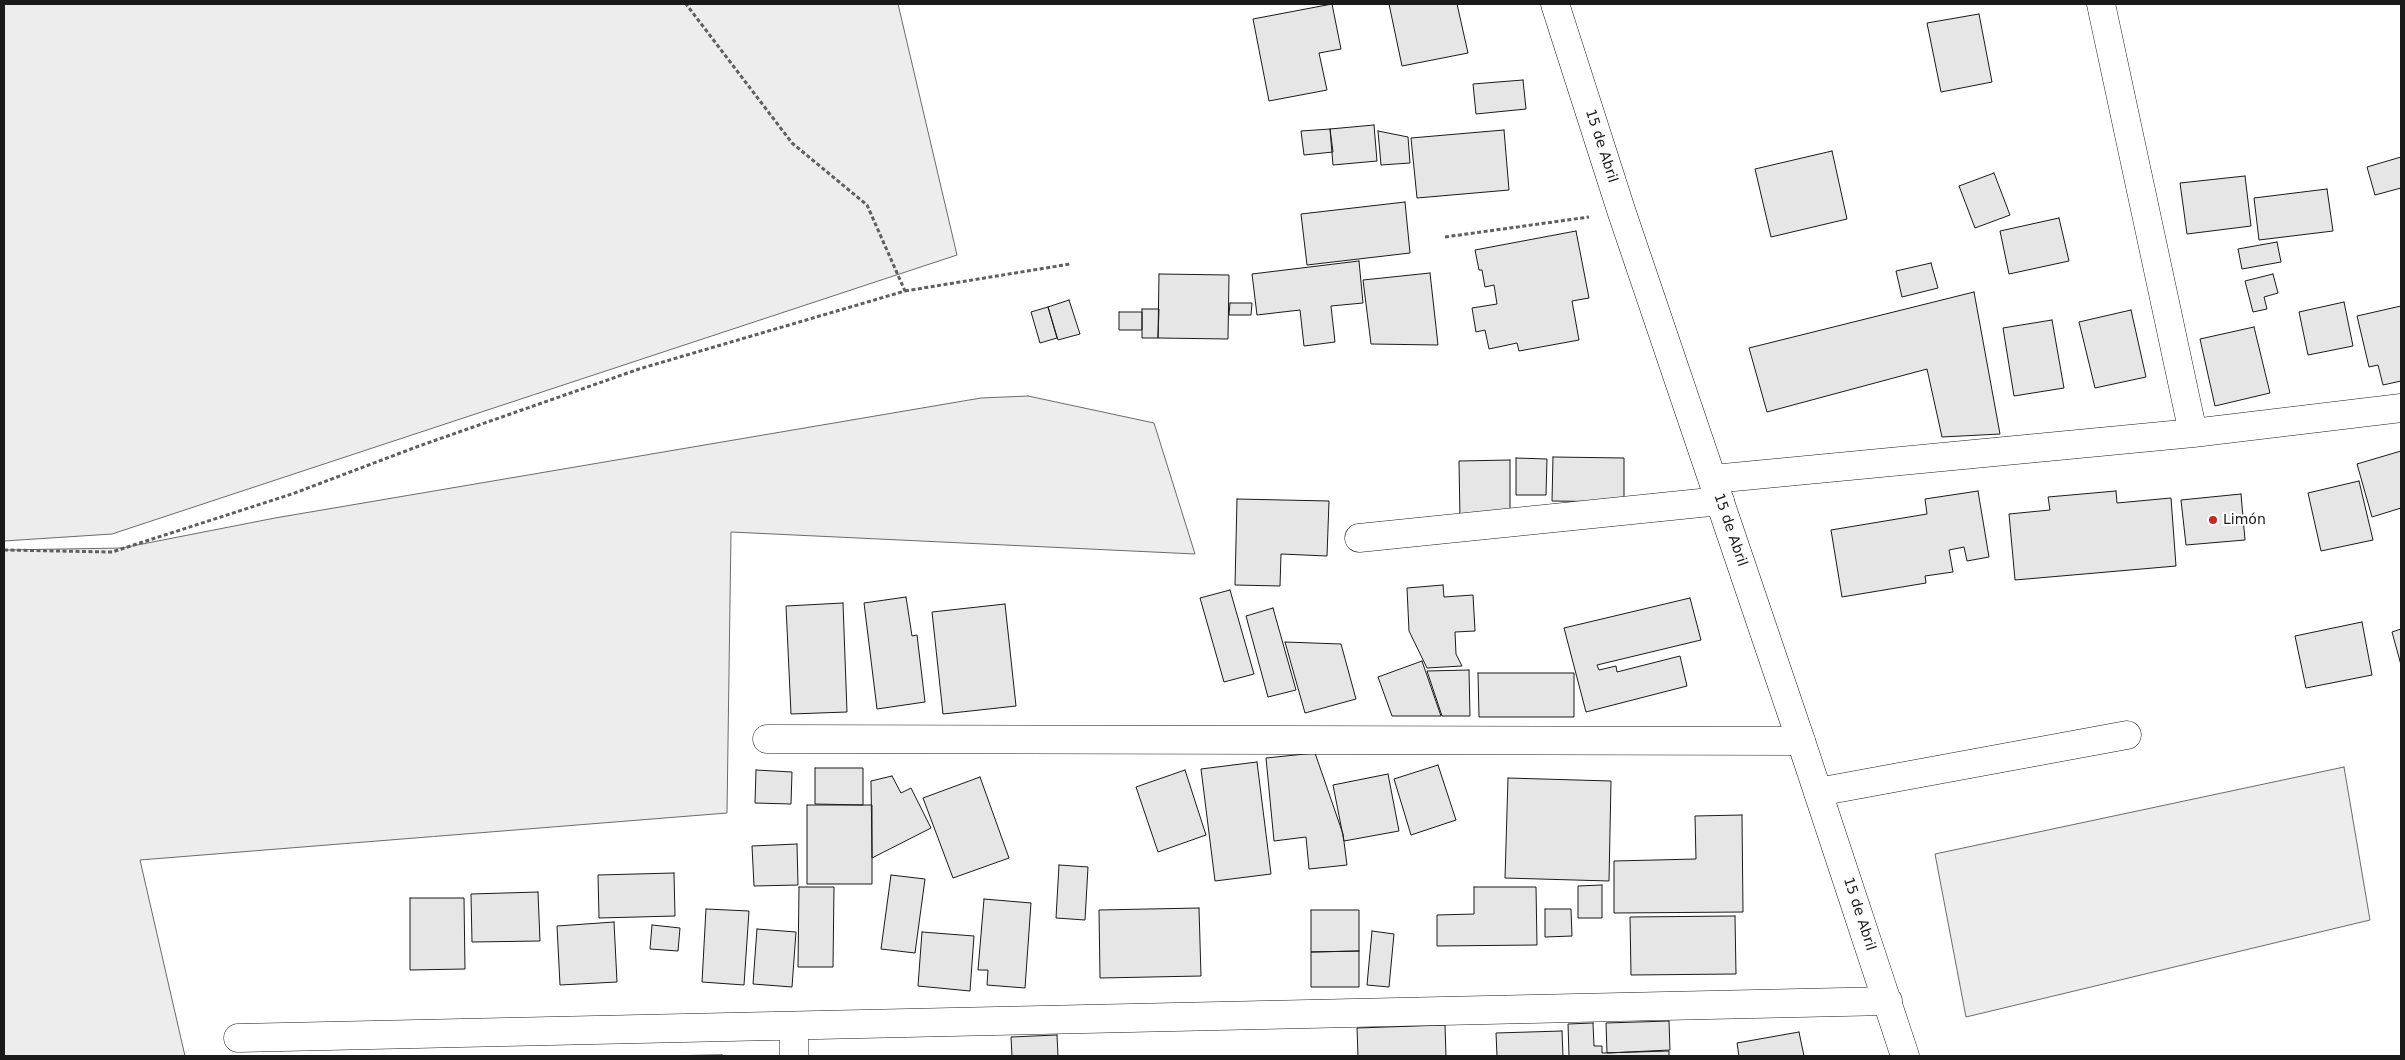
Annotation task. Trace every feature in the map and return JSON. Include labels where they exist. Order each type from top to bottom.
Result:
[{"type":"street","name":"15 de Abril","points":[[1555,4],[1622,213],[1801,741],[1905,1056]]},
{"type":"street","points":[[2101,4],[2193,433]]},
{"type":"street","points":[[1359,538],[1716,490],[2401,408]]},
{"type":"street","points":[[1818,792],[2127,735]]},
{"type":"street","points":[[767,739],[1801,741]]},
{"type":"street","points":[[238,1038],[1888,1001]]},
{"type":"street","points":[[794,1026],[794,1056]]},
{"type":"path","points":[[686,4],[792,143],[867,205],[905,291]]},
{"type":"path","points":[[1445,237],[1622,213]]},
{"type":"path","points":[[4,550],[112,552],[292,494],[419,446],[639,369],[905,291],[1070,264]]},
{"type":"shaded area","points":[[4,4],[898,4],[957,255],[112,534],[4,541]]},
{"type":"shaded area","points":[[1028,396],[1154,423],[1195,554],[731,532],[727,813],[140,860],[185,1056],[4,1056],[4,550],[122,548],[275,518],[981,398]]},
{"type":"shaded area","points":[[2344,767],[2370,920],[1966,1017],[1935,854]]},
{"type":"building","points":[[1332,4],[1341,49],[1319,53],[1327,90],[1269,101],[1253,19]]},
{"type":"building","points":[[1389,4],[1457,4],[1468,53],[1402,66]]},
{"type":"building","points":[[1979,14],[1992,82],[1941,92],[1927,23]]},
{"type":"building","points":[[1523,80],[1526,109],[1476,114],[1473,84]]},
{"type":"building","points":[[1374,125],[1377,161],[1333,165],[1330,129]]},
{"type":"building","points":[[1330,129],[1333,152],[1304,155],[1301,131]]},
{"type":"building","points":[[1504,130],[1509,190],[1417,198],[1411,138]]},
{"type":"building","points":[[1378,131],[1408,137],[1410,163],[1381,165]]},
{"type":"building","points":[[1832,151],[1847,219],[1771,237],[1755,169]]},
{"type":"building","points":[[2401,157],[2401,188],[2375,195],[2367,167]]},
{"type":"building","points":[[1994,173],[2010,215],[1975,228],[1959,186]]},
{"type":"building","points":[[2245,176],[2251,226],[2187,234],[2180,183]]},
{"type":"building","points":[[2327,189],[2333,231],[2259,240],[2254,198]]},
{"type":"building","points":[[1405,202],[1410,253],[1307,265],[1301,214]]},
{"type":"building","points":[[2059,218],[2069,261],[2009,274],[2000,231]]},
{"type":"building","points":[[1576,231],[1589,298],[1572,301],[1579,340],[1519,351],[1517,343],[1489,349],[1485,330],[1476,332],[1472,308],[1497,304],[1494,285],[1485,287],[1482,270],[1479,270],[1475,250]]},
{"type":"building","points":[[2277,242],[2281,262],[2242,269],[2238,249]]},
{"type":"building","points":[[1359,261],[1363,303],[1331,306],[1335,342],[1304,346],[1300,310],[1257,315],[1252,274]]},
{"type":"building","points":[[1931,263],[1938,288],[1902,297],[1896,271]]},
{"type":"building","points":[[1430,273],[1438,345],[1371,344],[1363,280]]},
{"type":"building","points":[[1159,274],[1229,275],[1228,339],[1158,338]]},
{"type":"building","points":[[2273,274],[2278,293],[2264,297],[2267,309],[2253,312],[2245,281]]},
{"type":"building","points":[[1974,292],[2000,434],[1942,437],[1927,369],[1767,412],[1749,348]]},
{"type":"building","points":[[1069,300],[1080,334],[1058,340],[1048,307]]},
{"type":"building","points":[[2344,302],[2353,346],[2308,355],[2299,312]]},
{"type":"building","points":[[1230,303],[1252,303],[1251,315],[1229,315]]},
{"type":"building","points":[[2401,306],[2401,381],[2383,385],[2378,365],[2369,367],[2357,316]]},
{"type":"building","points":[[1048,307],[1057,338],[1040,343],[1031,312]]},
{"type":"building","points":[[1142,309],[1159,309],[1158,338],[1142,338]]},
{"type":"building","points":[[2131,310],[2146,377],[2095,388],[2079,322]]},
{"type":"building","points":[[1119,312],[1142,312],[1142,330],[1119,330]]},
{"type":"building","points":[[2052,320],[2064,388],[2014,396],[2003,328]]},
{"type":"building","points":[[2254,327],[2270,393],[2215,406],[2200,339]]},
{"type":"building","points":[[2401,451],[2401,508],[2372,517],[2357,464]]},
{"type":"building","points":[[1553,457],[1624,458],[1624,502],[1552,501]]},
{"type":"building","points":[[1516,458],[1547,459],[1546,495],[1516,495]]},
{"type":"building","points":[[1510,460],[1510,519],[1460,520],[1459,461]]},
{"type":"building","points":[[2359,481],[2373,540],[2321,551],[2308,493]]},
{"type":"building","points":[[1978,491],[1989,557],[1967,561],[1964,547],[1949,550],[1953,572],[1925,576],[1926,583],[1842,597],[1831,530],[1927,514],[1925,499]]},
{"type":"building","points":[[2116,491],[2117,503],[2171,498],[2176,566],[2015,580],[2009,514],[2050,510],[2048,497]]},
{"type":"building","name":"Limón","points":[[2241,494],[2245,540],[2186,545],[2181,500]]},
{"type":"building","points":[[1237,499],[1329,501],[1327,556],[1281,554],[1280,586],[1235,585]]},
{"type":"building","points":[[1443,585],[1444,597],[1473,595],[1475,631],[1455,632],[1456,654],[1462,666],[1427,668],[1409,631],[1407,588]]},
{"type":"building","points":[[1230,590],[1254,674],[1224,682],[1200,598]]},
{"type":"building","points":[[906,597],[912,636],[917,635],[925,702],[877,709],[864,603]]},
{"type":"building","points":[[1690,598],[1701,640],[1597,665],[1599,670],[1616,666],[1617,672],[1680,656],[1687,686],[1586,712],[1564,628]]},
{"type":"building","points":[[843,603],[847,712],[791,714],[786,606]]},
{"type":"building","points":[[1005,604],[1016,706],[943,714],[932,612]]},
{"type":"building","points":[[1273,608],[1296,690],[1268,697],[1246,616]]},
{"type":"building","points":[[2362,622],[2372,675],[2306,688],[2295,636]]},
{"type":"building","points":[[2401,629],[2401,665],[2392,632]]},
{"type":"building","points":[[1285,642],[1341,644],[1356,699],[1305,713]]},
{"type":"building","points":[[1422,661],[1441,716],[1392,716],[1378,677]]},
{"type":"building","points":[[1469,670],[1470,716],[1442,716],[1427,671]]},
{"type":"building","points":[[1478,673],[1574,673],[1574,717],[1479,717]]},
{"type":"building","points":[[1315,753],[1343,834],[1347,865],[1309,869],[1306,837],[1274,841],[1266,758]]},
{"type":"building","points":[[1257,762],[1271,874],[1215,881],[1201,769]]},
{"type":"building","points":[[1438,765],[1456,820],[1411,835],[1394,779]]},
{"type":"building","points":[[815,768],[863,768],[863,805],[815,804]]},
{"type":"building","points":[[756,770],[792,772],[791,804],[755,803]]},
{"type":"building","points":[[1185,770],[1206,835],[1158,852],[1136,787]]},
{"type":"building","points":[[1388,774],[1399,831],[1344,841],[1333,785]]},
{"type":"building","points":[[892,776],[901,793],[911,788],[931,828],[872,858],[871,781]]},
{"type":"building","points":[[980,777],[1009,858],[953,878],[923,798]]},
{"type":"building","points":[[1508,778],[1611,781],[1609,881],[1505,878]]},
{"type":"building","points":[[807,805],[872,805],[872,884],[807,884]]},
{"type":"building","points":[[1742,815],[1743,912],[1614,913],[1614,861],[1696,859],[1695,816]]},
{"type":"building","points":[[797,844],[798,885],[754,886],[752,846]]},
{"type":"building","points":[[1059,865],[1088,867],[1085,920],[1056,918]]},
{"type":"building","points":[[674,873],[675,916],[599,918],[598,875]]},
{"type":"building","points":[[891,875],[925,879],[915,953],[881,949]]},
{"type":"building","points":[[1602,885],[1602,918],[1578,918],[1578,886]]},
{"type":"building","points":[[799,887],[834,887],[833,967],[798,967]]},
{"type":"building","points":[[1474,887],[1536,887],[1537,945],[1437,946],[1437,915],[1474,914]]},
{"type":"building","points":[[538,892],[540,941],[472,942],[471,894]]},
{"type":"building","points":[[410,898],[464,898],[465,969],[410,970]]},
{"type":"building","points":[[984,899],[1031,903],[1025,988],[987,985],[988,970],[978,970]]},
{"type":"building","points":[[1199,908],[1201,976],[1100,978],[1099,910]]},
{"type":"building","points":[[706,909],[749,911],[744,985],[702,982]]},
{"type":"building","points":[[1545,909],[1571,909],[1572,936],[1545,937]]},
{"type":"building","points":[[1311,910],[1359,910],[1359,951],[1311,952]]},
{"type":"building","points":[[1735,916],[1736,974],[1631,975],[1630,917]]},
{"type":"building","points":[[614,922],[617,982],[560,985],[557,926]]},
{"type":"building","points":[[652,925],[680,928],[678,951],[650,949]]},
{"type":"building","points":[[757,929],[796,932],[792,987],[753,984]]},
{"type":"building","points":[[1372,931],[1394,934],[1389,987],[1367,985]]},
{"type":"building","points":[[922,932],[974,936],[970,991],[918,986]]},
{"type":"building","points":[[1359,951],[1359,987],[1311,987],[1311,952]]},
{"type":"building","points":[[1669,1021],[1670,1050],[1607,1053],[1606,1023]]},
{"type":"building","points":[[1593,1023],[1594,1046],[1602,1046],[1602,1053],[1669,1051],[1669,1056],[1569,1056],[1568,1024]]},
{"type":"building","points":[[1445,1025],[1446,1056],[1358,1056],[1357,1028]]},
{"type":"building","points":[[1562,1031],[1563,1056],[1497,1056],[1496,1033]]},
{"type":"building","points":[[1799,1032],[1804,1056],[1739,1056],[1737,1043]]},
{"type":"building","points":[[1057,1035],[1058,1056],[1012,1056],[1011,1037]]},
{"type":"building","points":[[722,1055],[722,1056],[652,1056]]},
{"type":"place","name":"Limón","points":[[2213,520]]}]
